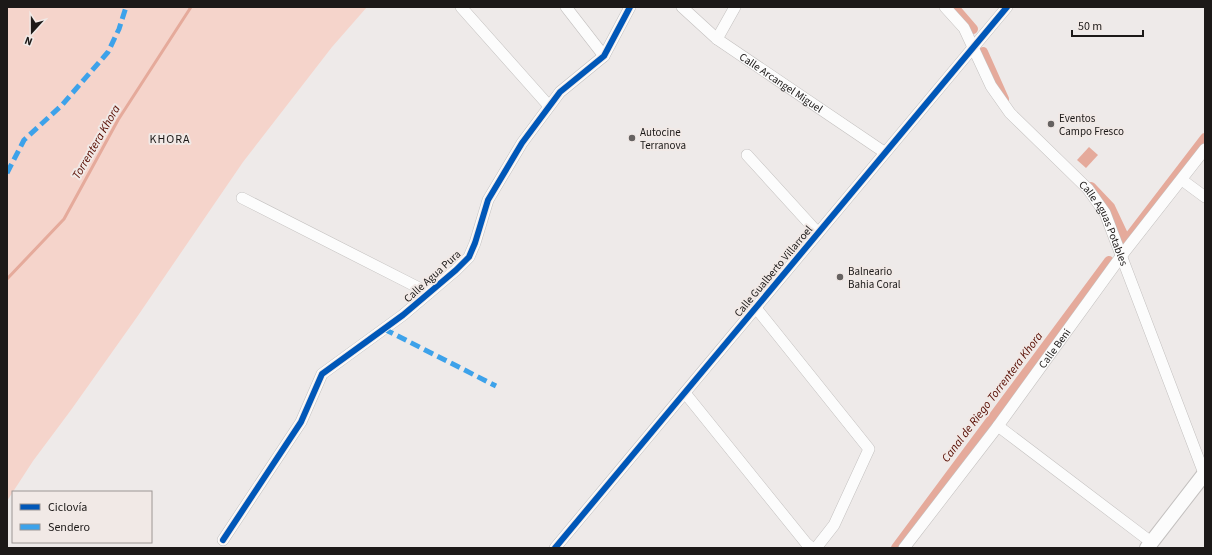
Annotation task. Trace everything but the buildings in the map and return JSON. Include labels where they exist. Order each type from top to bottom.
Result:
[{"type":"main road","points":[[1149,545],[1205,475]]},
{"type":"street","points":[[461,7],[549,106]]},
{"type":"street","points":[[566,7],[604,56]]},
{"type":"street","name":"Calle Agua Pura","points":[[223,540],[301,422],[322,374],[403,315],[469,257],[488,200],[522,143],[560,92],[604,56],[630,7]]},
{"type":"street","name":"Calle Arcangel Miguel","points":[[682,7],[717,39],[884,152]]},
{"type":"street","points":[[717,39],[735,7]]},
{"type":"street","name":"Calle Aguas Potables","points":[[945,7],[964,28],[991,86],[1010,113],[1088,189],[1105,213],[1205,475]]},
{"type":"street","name":"Calle Gualberto Villarroel","points":[[555,548],[1006,7]]},
{"type":"street","name":"Calle Beni","points":[[904,548],[998,426],[1122,255],[1205,149]]},
{"type":"street","points":[[747,155],[818,233]]},
{"type":"street","points":[[1182,180],[1205,197]]},
{"type":"street","points":[[242,198],[429,293]]},
{"type":"street","points":[[756,308],[870,449],[834,525],[816,548]]},
{"type":"street","points":[[685,393],[801,537],[812,548]]},
{"type":"street","points":[[998,426],[1149,545]]},
{"type":"shaded area","points":[[7,7],[367,7],[332,47],[243,162],[137,317],[33,461],[14,491],[12,491],[7,501]]},
{"type":"shaded area","points":[[1089,147],[1098,155],[1086,168],[1077,160]]},
{"type":"waterway","name":"Torrentera Khora","points":[[7,279],[64,219],[118,120],[191,7]]},
{"type":"waterway","name":"Canal de Riego Torrentera Khora","points":[[954,7],[973,29]]},
{"type":"waterway","name":"Canal de Riego Torrentera Khora","points":[[983,52],[1004,99]]},
{"type":"waterway","name":"Canal de Riego Torrentera Khora","points":[[1091,187],[1110,207],[1126,241],[1205,138]]},
{"type":"waterway","name":"Canal de Riego Torrentera Khora","points":[[896,548],[1109,261]]},
{"type":"marked path","points":[[7,173],[24,140],[62,105],[108,52],[119,29],[126,7]]},
{"type":"marked path","points":[[384,329],[496,386]]},
{"type":"cycle path","points":[[223,540],[301,422],[322,374],[403,315],[469,257],[475,243],[488,200],[522,143],[560,92],[604,56],[630,7]]},
{"type":"cycle path","points":[[555,548],[1007,7]]},
{"type":"place","name":"Eventos Campo Fresco","points":[[1051,124]]},
{"type":"place","name":"Autocine Terranova","points":[[632,138]]},
{"type":"place","name":"Balneario Bahia Coral","points":[[840,277]]},
{"type":"district","name":"KHORA","points":[[170,139]]}]
